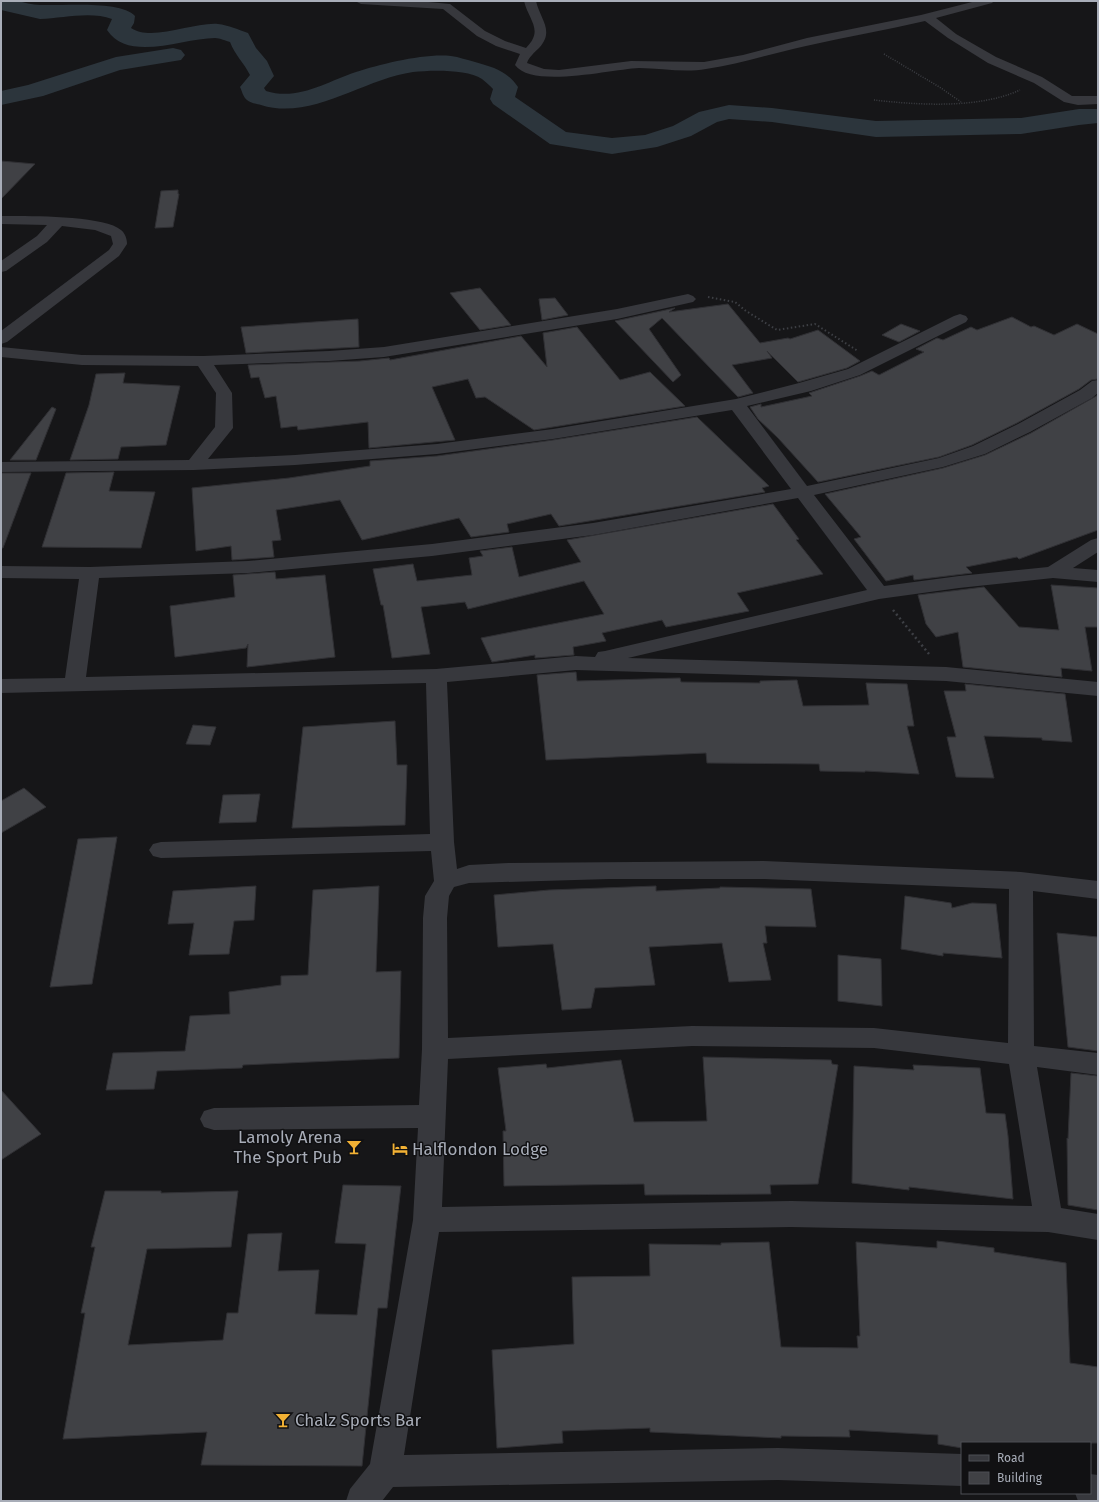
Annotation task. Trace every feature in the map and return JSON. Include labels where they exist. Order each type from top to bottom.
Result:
[{"type":"street","points":[[361,1],[436,4],[446,6],[475,30],[494,41],[528,52]]},
{"type":"street","points":[[530,1],[541,32],[540,39],[528,52],[521,65],[527,70],[546,73],[584,71],[631,65],[702,66],[988,1]]},
{"type":"street","points":[[926,16],[952,36],[992,60],[1038,80],[1068,99],[1078,101],[1098,100]]},
{"type":"street","points":[[1,220],[58,222],[102,226],[116,233],[120,240],[120,244],[114,253],[1,339]]},
{"type":"street","points":[[1,268],[42,239],[58,222]]},
{"type":"street","points":[[1,352],[82,360],[203,361],[329,356],[384,352],[617,314],[688,299]]},
{"type":"street","points":[[1,467],[194,465],[295,460],[437,449],[552,434],[736,404],[805,387],[861,368],[960,319]]},
{"type":"street","points":[[194,465],[224,428],[224,393],[203,361]]},
{"type":"street","points":[[1,572],[90,573],[248,567],[432,550],[593,529],[803,492],[943,462],[979,450],[1024,428],[1086,394],[1098,385]]},
{"type":"street","points":[[736,404],[879,593]]},
{"type":"street","points":[[1054,572],[1098,544]]},
{"type":"street","points":[[576,663],[879,593],[960,582],[1054,572],[1098,576]]},
{"type":"street","points":[[75,685],[90,573]]},
{"type":"street","points":[[1,686],[436,676],[576,663],[946,674],[1098,689]]},
{"type":"street","points":[[436,676],[442,842],[446,881]]},
{"type":"street","points":[[161,850],[442,842]]},
{"type":"street","points":[[362,1501],[385,1471],[427,1220],[435,1049],[436,896],[446,881],[469,874],[609,870],[764,870],[1021,881],[1098,890]]},
{"type":"street","points":[[1021,881],[1021,1054],[1048,1219]]},
{"type":"street","points":[[435,1049],[707,1036],[874,1038],[1098,1064]]},
{"type":"street","points":[[214,1119],[433,1116]]},
{"type":"street","points":[[427,1220],[791,1214],[1048,1219],[1098,1227]]},
{"type":"street","points":[[385,1471],[778,1464],[961,1470]]},
{"type":"path","points":[[884,54],[941,88],[961,103]]},
{"type":"path","points":[[874,100],[923,105],[961,103],[1016,92],[1038,80]]},
{"type":"path","points":[[688,299],[706,297],[735,302],[746,311],[777,330],[815,324],[842,343],[863,354],[861,368]]},
{"type":"path","points":[[879,593],[946,674]]},
{"type":"building","points":[[1,161],[35,164],[1,199]]},
{"type":"building","points":[[178,190],[179,194],[173,227],[155,228],[161,191]]},
{"type":"building","points":[[480,288],[511,325],[480,330],[450,293]]},
{"type":"building","points":[[555,298],[568,315],[542,320],[539,299]]},
{"type":"building","points":[[728,304],[760,343],[788,338],[790,339],[818,330],[860,361],[847,368],[798,382],[767,351],[772,358],[732,365],[753,393],[738,397],[662,318],[649,329],[681,375],[673,382],[615,321],[675,308],[669,312]]},
{"type":"building","points":[[1012,317],[1031,327],[1034,326],[1054,335],[1077,324],[1098,334],[1098,379],[1091,380],[1079,389],[1017,423],[972,445],[939,457],[818,482],[778,438],[758,419],[750,407],[761,404],[761,407],[812,396],[809,393],[872,371],[879,375],[924,352],[916,349],[937,338],[943,340],[971,327],[977,330]]},
{"type":"building","points":[[358,319],[359,347],[246,353],[241,327]]},
{"type":"building","points":[[901,324],[920,331],[899,342],[882,335]]},
{"type":"building","points":[[577,327],[620,380],[650,372],[685,406],[534,430],[485,397],[476,398],[468,379],[432,387],[455,440],[369,448],[368,422],[298,430],[297,426],[281,428],[276,396],[265,398],[259,377],[251,378],[248,365],[360,361],[389,358],[390,360],[521,336],[547,367],[543,333]]},
{"type":"building","points":[[125,373],[123,383],[180,386],[166,445],[121,447],[118,459],[70,460],[89,405],[96,374]]},
{"type":"building","points":[[1098,395],[1098,530],[1019,559],[1017,557],[966,567],[972,573],[914,580],[913,575],[886,581],[854,539],[861,537],[825,494],[943,468],[985,455],[1031,433]]},
{"type":"building","points":[[52,407],[56,409],[36,460],[10,460]]},
{"type":"building","points":[[697,417],[769,486],[762,488],[765,492],[559,526],[551,514],[507,524],[509,532],[471,537],[459,518],[362,540],[340,500],[276,510],[281,540],[272,541],[274,557],[232,560],[231,546],[196,551],[192,488],[289,478],[370,466],[370,461],[437,456],[553,440]]},
{"type":"building","points":[[114,472],[109,491],[155,492],[141,548],[42,547],[66,473]]},
{"type":"building","points":[[1,473],[31,473],[3,548],[1,548]]},
{"type":"building","points":[[773,504],[799,539],[796,540],[823,574],[737,593],[749,611],[666,627],[662,620],[602,633],[606,641],[573,647],[574,655],[535,658],[535,655],[492,662],[481,638],[604,614],[584,581],[468,609],[465,602],[421,607],[430,654],[392,658],[383,605],[381,605],[373,569],[413,564],[417,581],[472,575],[469,558],[483,556],[480,551],[512,547],[519,577],[581,562],[567,540]]},
{"type":"building","points":[[275,572],[276,579],[325,575],[335,657],[247,667],[248,644],[246,648],[175,657],[170,606],[235,597],[233,575]]},
{"type":"building","points":[[1051,585],[1098,588],[1098,627],[1085,627],[1092,671],[1061,668],[1062,677],[963,667],[958,632],[936,637],[926,624],[918,595],[984,587],[1019,627],[1059,630]]},
{"type":"building","points":[[576,672],[577,681],[680,678],[681,682],[760,683],[760,681],[797,680],[803,706],[869,705],[866,683],[907,684],[914,726],[907,726],[919,774],[865,771],[820,771],[819,764],[707,763],[706,753],[546,760],[537,675]]},
{"type":"building","points":[[965,684],[1065,694],[1072,742],[1042,740],[1042,738],[984,736],[994,778],[956,777],[947,737],[956,737],[944,691],[966,691]]},
{"type":"building","points":[[395,721],[397,765],[407,765],[405,825],[292,828],[303,727]]},
{"type":"building","points":[[193,725],[216,727],[210,745],[186,744]]},
{"type":"building","points":[[24,788],[46,807],[1,833],[1,801]]},
{"type":"building","points":[[260,794],[256,822],[219,823],[223,795]]},
{"type":"building","points":[[117,837],[92,984],[50,987],[78,839]]},
{"type":"building","points":[[256,886],[254,920],[234,921],[229,954],[189,955],[194,923],[168,924],[173,891]]},
{"type":"building","points":[[379,886],[376,972],[401,971],[399,1058],[243,1065],[242,1068],[157,1071],[154,1089],[106,1090],[113,1053],[185,1051],[190,1016],[230,1014],[229,992],[281,985],[281,976],[308,975],[313,890]]},
{"type":"building","points":[[656,886],[656,891],[720,887],[811,889],[816,927],[765,926],[767,943],[763,943],[771,980],[729,982],[722,943],[649,947],[655,985],[595,988],[591,1008],[562,1010],[553,944],[498,947],[494,895],[549,890]]},
{"type":"building","points":[[905,896],[951,903],[952,908],[972,903],[996,904],[1002,958],[943,953],[943,956],[901,949]]},
{"type":"building","points":[[1057,933],[1098,937],[1098,1051],[1068,1047]]},
{"type":"building","points":[[838,955],[881,959],[882,1006],[838,1001]]},
{"type":"building","points":[[703,1057],[831,1060],[832,1064],[838,1065],[818,1184],[770,1185],[771,1194],[645,1195],[644,1184],[504,1186],[503,1131],[506,1131],[498,1068],[546,1064],[547,1068],[621,1060],[634,1122],[707,1121]]},
{"type":"building","points":[[913,1065],[980,1068],[986,1113],[1005,1114],[1013,1199],[909,1187],[909,1190],[852,1183],[854,1066],[914,1070]]},
{"type":"building","points":[[1071,1073],[1098,1076],[1098,1210],[1068,1205],[1067,1138],[1068,1139]]},
{"type":"building","points":[[1,1090],[41,1134],[1,1160]]},
{"type":"building","points":[[343,1185],[401,1186],[387,1308],[378,1308],[362,1466],[201,1465],[207,1432],[63,1439],[85,1313],[81,1313],[95,1247],[91,1247],[105,1191],[161,1191],[161,1193],[238,1191],[231,1247],[147,1249],[128,1345],[223,1340],[227,1313],[238,1313],[248,1234],[282,1233],[278,1271],[319,1270],[315,1314],[357,1315],[366,1244],[335,1243]]},
{"type":"building","points":[[937,1241],[994,1248],[994,1252],[1066,1263],[1070,1363],[1098,1367],[1098,1443],[961,1442],[961,1448],[938,1444],[938,1435],[849,1430],[850,1437],[781,1436],[781,1438],[650,1432],[650,1428],[562,1431],[563,1443],[497,1448],[492,1350],[574,1344],[572,1277],[650,1276],[649,1244],[721,1245],[721,1243],[769,1242],[781,1347],[858,1348],[857,1336],[860,1336],[856,1242],[937,1248]]},
{"type":"waterway","points":[[4,1],[7,5],[40,12],[94,9],[114,12],[124,16],[123,23],[118,30],[130,38],[149,41],[180,35],[218,31],[240,38],[245,51],[255,61],[262,76],[252,87],[256,96],[272,101],[296,102],[330,91],[365,77],[412,65],[451,63],[489,73],[506,87],[502,99],[559,139],[612,146],[648,142],[682,131],[708,117],[729,112],[772,115],[876,129],[1021,126],[1079,117],[1098,116]]},
{"type":"waterway","points":[[1,98],[34,91],[116,64],[173,55]]},
{"type":"place","name":"Lamoly Arena The Sport Pub","points":[[354,1147]]},
{"type":"place","name":"Halflondon Lodge","points":[[400,1149]]},
{"type":"place","name":"Chalz Sports Bar","points":[[283,1420]]}]
